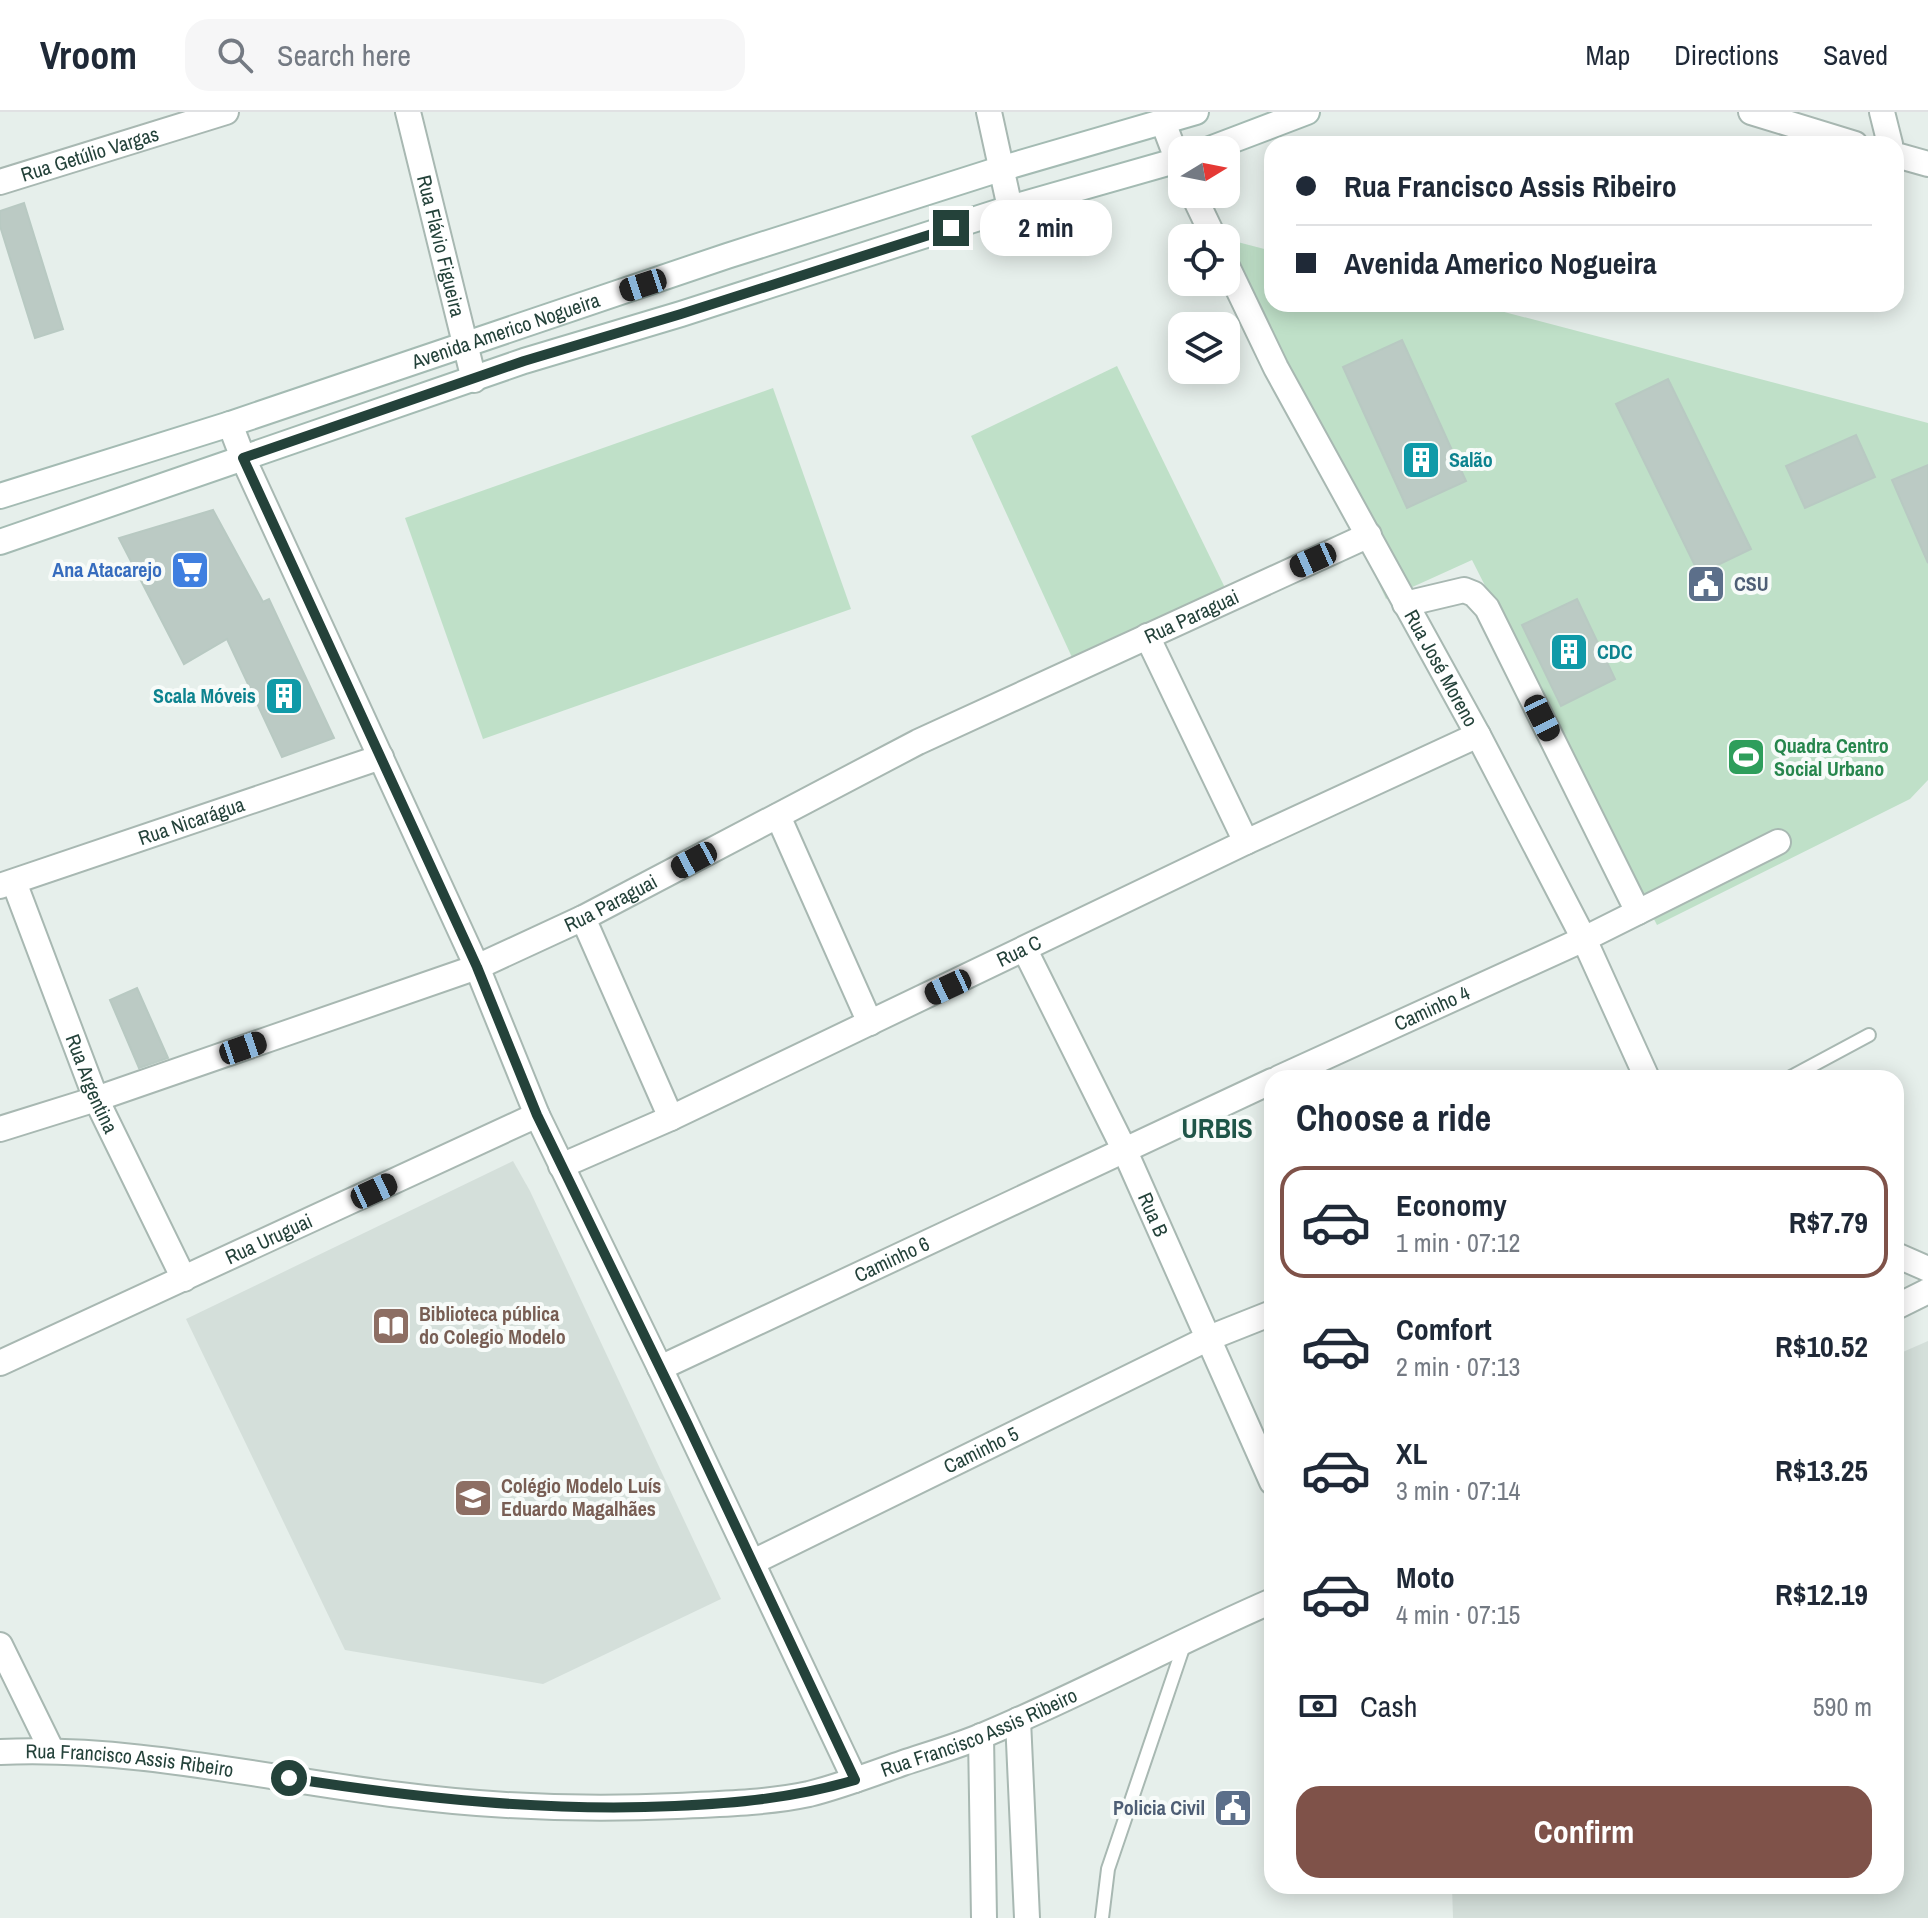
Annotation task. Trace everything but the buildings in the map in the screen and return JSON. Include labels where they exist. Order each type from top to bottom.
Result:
[{"type":"street","name":"Rua Getúlio Vargas","points":[[0,182],[226,112]]},
{"type":"street","name":"Rua Flávio Figueira","points":[[408,112],[474,380]]},
{"type":"street","points":[[989,112],[1010,208]]},
{"type":"street","name":"Avenida Americo Nogueira","points":[[0,496],[230,424],[727,256],[1000,169],[1196,112]]},
{"type":"street","points":[[1240,137],[1307,112]]},
{"type":"street","points":[[1751,112],[1829,136]]},
{"type":"street","points":[[1882,112],[1888,136]]},
{"type":"street","points":[[1163,122],[1169,136]]},
{"type":"street","points":[[1904,157],[1928,164]]},
{"type":"street","name":"Avenida Americo Nogueira","points":[[0,542],[524,361],[1010,208],[1168,167]]},
{"type":"street","name":"Rua José Moreno","points":[[1240,293],[1276,368],[1478,735],[1584,939],[1643,1070]]},
{"type":"street","points":[[230,424],[477,967],[537,1115],[855,1780]]},
{"type":"street","name":"Rua Paraguai","points":[[0,1129],[96,1099],[477,967],[583,918],[918,742],[1369,535]]},
{"type":"street","points":[[1405,604],[1464,590],[1474,594],[1487,608],[1638,912]]},
{"type":"street","points":[[1147,636],[1246,842]]},
{"type":"street","name":"Rua C","points":[[561,1166],[671,1118],[1246,842],[1478,735]]},
{"type":"street","name":"Rua Nicarágua","points":[[7,884],[381,757]]},
{"type":"street","points":[[778,816],[870,1023]]},
{"type":"street","name":"Caminho 4","points":[[1297,1070],[1584,939],[1778,842]]},
{"type":"street","name":"Rua Argentina","points":[[7,884],[96,1099],[184,1279]]},
{"type":"street","points":[[583,918],[671,1118]]},
{"type":"street","name":"Rua B","points":[[1025,950],[1124,1149],[1264,1464]]},
{"type":"street","points":[[1124,1149],[1264,1085]]},
{"type":"street","name":"Rua Uruguai","points":[[0,1363],[537,1115]]},
{"type":"street","name":"Caminho 6","points":[[660,1368],[1124,1149]]},
{"type":"street","points":[[1904,1258],[1928,1269]]},
{"type":"street","points":[[1904,1303],[1928,1291]]},
{"type":"street","name":"Caminho 5","points":[[753,1562],[1209,1338],[1264,1316]]},
{"type":"street","name":"Rua Francisco Assis Ribeiro","points":[[0,1752],[51,1749],[233,1769],[400,1795],[508,1805],[644,1808],[722,1804],[808,1794],[981,1736],[1186,1638],[1264,1604]]},
{"type":"street","points":[[0,1645],[51,1749]]},
{"type":"street","points":[[1018,1720],[1027,1918]]},
{"type":"street","points":[[981,1736],[984,1918]]},
{"type":"lane","points":[[1804,1070],[1869,1035]]},
{"type":"lane","points":[[1102,1918],[1108,1869],[1186,1638]]},
{"type":"shaded area","name":"Colégio Modelo Luís Eduardo Magalhães","points":[[513,1161],[530,1191],[721,1599],[543,1684],[345,1650],[186,1319]]},
{"type":"shaded area","points":[[1928,1341],[1928,1918],[1453,1918],[1452,1894],[1904,1894],[1904,1352]]},
{"type":"green space","name":"CSU","points":[[1240,243],[1264,249],[1264,312],[1505,312],[1928,423],[1928,780],[1910,799],[1657,925],[1472,560],[1386,599],[1240,283]]},
{"type":"green space","points":[[1117,366],[1229,596],[1075,664],[971,436]]},
{"type":"green space","points":[[773,388],[851,609],[483,739],[405,518]]},
{"type":"place","name":"Salão","points":[[1421,460]]},
{"type":"place","name":"Ana Atacarejo","points":[[190,570]]},
{"type":"place","name":"CSU","points":[[1706,584]]},
{"type":"place","name":"CDC","points":[[1569,652]]},
{"type":"place","name":"Scala Móveis","points":[[284,696]]},
{"type":"place","name":"Quadra Centro Social Urbano","points":[[1746,757]]},
{"type":"place","name":"Biblioteca pública do Colegio Modelo","points":[[391,1326]]},
{"type":"place","name":"Colégio Modelo Luís Eduardo Magalhães","points":[[473,1498]]},
{"type":"place","name":"Policia Civil","points":[[1233,1808]]},
{"type":"district","name":"URBIS","points":[[1217,1128]]},
{"type":"route","points":[[289,1778],[400,1795],[508,1805],[614,1808],[770,1799],[808,1794],[855,1780],[687,1423],[537,1115],[477,967],[243,458],[524,361],[951,228]]}]
